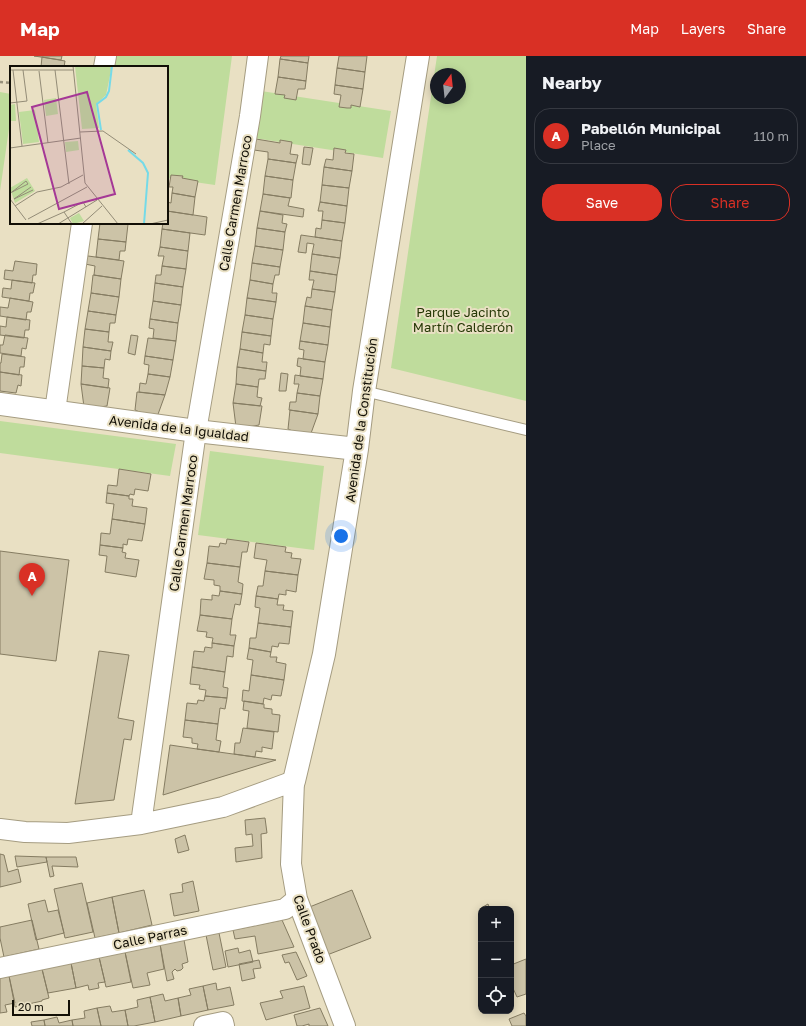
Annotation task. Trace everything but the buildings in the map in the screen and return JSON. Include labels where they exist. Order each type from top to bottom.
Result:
[{"type":"street","points":[[104,66],[106,56]]},
{"type":"street","name":"Calle Carmen Marroco","points":[[141,824],[196,431],[250,116],[258,56]]},
{"type":"street","name":"Avenida de la Constitución","points":[[294,781],[324,654],[357,449],[364,391],[418,56]]},
{"type":"street","points":[[55,411],[82,224]]},
{"type":"street","name":"Avenida de la Igualdad","points":[[0,404],[196,431],[357,449]]},
{"type":"street","points":[[0,829],[25,832],[68,833],[141,824],[223,806],[294,781]]},
{"type":"street","name":"Calle Prado","points":[[294,781],[291,864],[297,899],[345,1026]]},
{"type":"street","name":"Calle Parras","points":[[0,968],[285,909],[297,899]]},
{"type":"street","points":[[204,1026],[223,1022],[224,1026]]},
{"type":"lane","points":[[364,391],[526,430]]},
{"type":"path","points":[[0,82],[10,83]]},
{"type":"green space","points":[[114,56],[232,56],[215,185],[168,178],[168,66],[113,66]]},
{"type":"green space","name":"Parque Jacinto Martín Calderón","points":[[437,56],[526,56],[526,401],[391,368],[430,103],[466,104],[466,68],[435,68]]},
{"type":"green space","points":[[261,91],[391,111],[383,158],[254,138]]},
{"type":"green space","points":[[0,92],[10,94],[10,122],[0,191]]},
{"type":"green space","points":[[0,421],[176,444],[170,476],[0,453]]},
{"type":"green space","points":[[210,451],[324,466],[314,550],[198,535]]},
{"type":"place","name":"Pabellón Municipal","points":[[32,596]]}]
